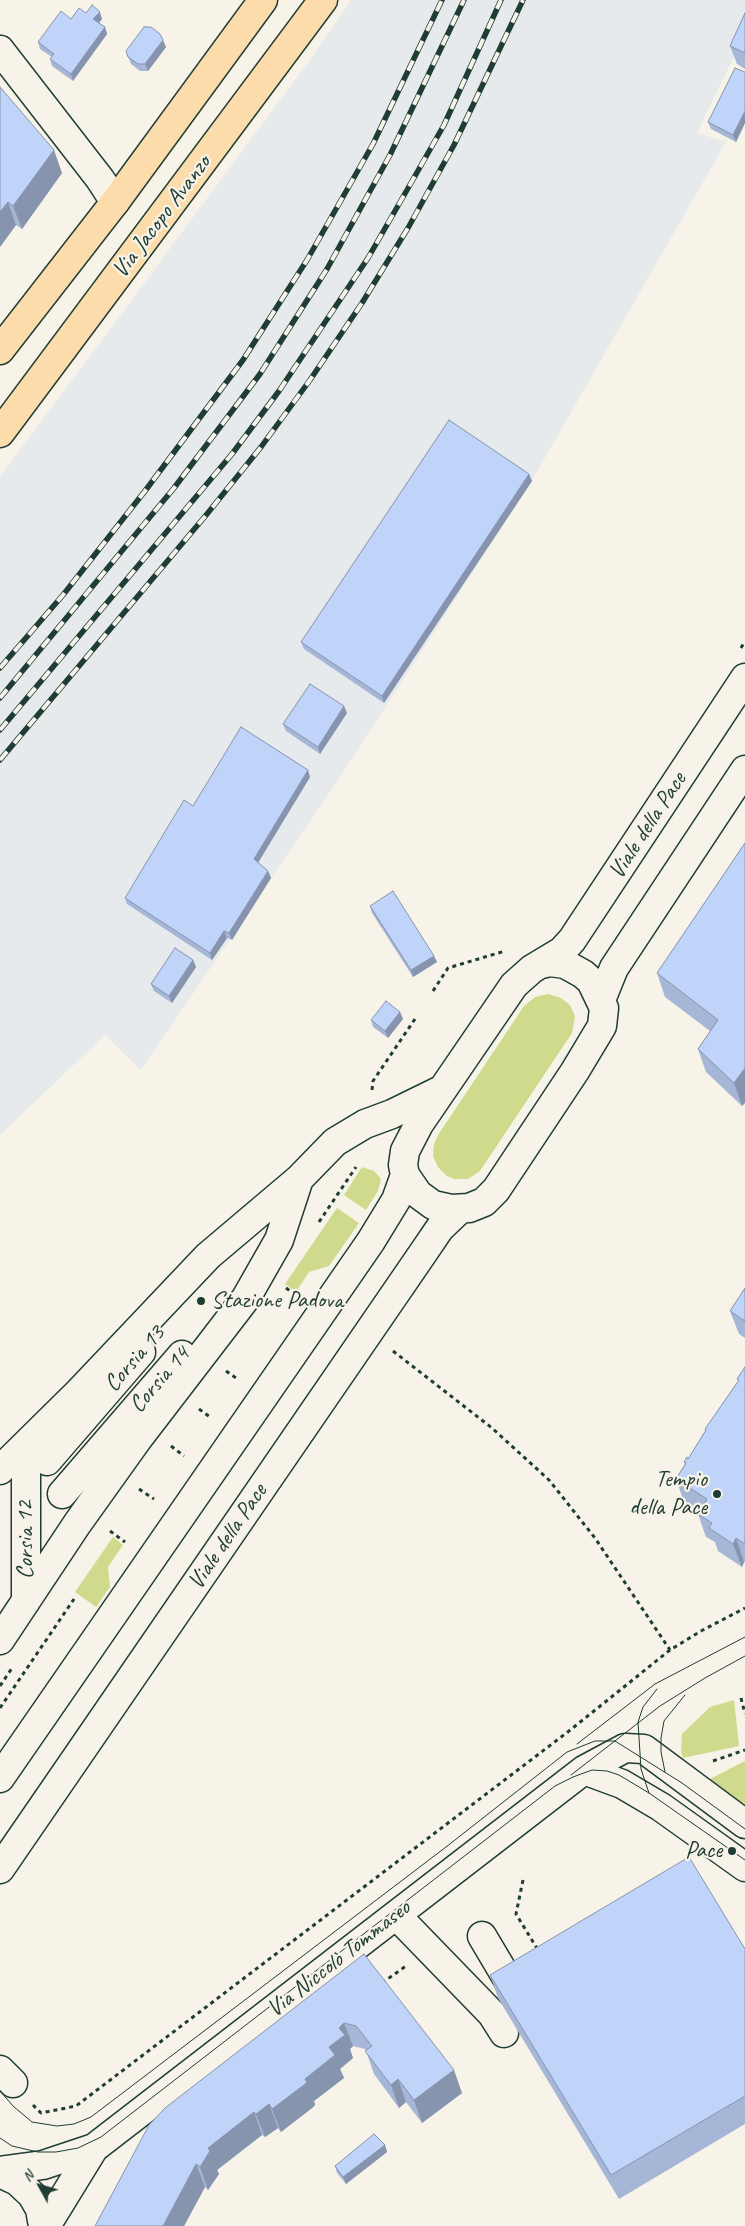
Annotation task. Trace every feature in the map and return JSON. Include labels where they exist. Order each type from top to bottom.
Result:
[{"type":"main road","name":"Via Jacopo Avanzo","points":[[0,350],[115,202],[263,0]]},
{"type":"main road","name":"Via Jacopo Avanzo","points":[[0,433],[323,0]]},
{"type":"street","points":[[0,50],[100,179],[115,202]]},
{"type":"street","name":"Viale della Pace","points":[[0,1778],[375,1234],[396,1200],[404,1170],[406,1151],[413,1133],[442,1089],[514,984],[532,968],[562,951],[572,940],[745,678]]},
{"type":"street","name":"Viale della Pace","points":[[404,1170],[418,1194],[433,1205],[451,1210],[469,1208],[484,1202],[501,1183],[598,1034],[604,1017],[601,1000],[614,968],[745,770]]},
{"type":"street","points":[[541,964],[557,962],[574,968],[591,981],[601,1000]]},
{"type":"street","points":[[0,1470],[42,1447],[208,1256],[299,1179],[335,1142],[365,1124],[392,1114],[442,1089]]},
{"type":"street","points":[[365,1124],[389,1136],[396,1142],[404,1170]]},
{"type":"street","points":[[0,1640],[26,1597],[137,1440],[246,1298],[279,1240],[299,1179]]},
{"type":"street","name":"Viale della Pace","points":[[0,1869],[422,1253],[440,1228],[460,1210]]},
{"type":"street","name":"Corsia 13","points":[[42,1447],[210,1272],[234,1235]]},
{"type":"street","name":"Corsia 14","points":[[62,1494],[235,1293],[266,1264]]},
{"type":"street","points":[[42,1447],[77,1524]]},
{"type":"street","name":"Corsia 12","points":[[26,1597],[26,1488],[42,1447]]},
{"type":"street","name":"Via Niccolò Tommaseo","points":[[0,2172],[42,2165],[94,2148],[584,1770],[625,1748],[644,1749],[745,1824]]},
{"type":"street","points":[[584,1770],[622,1784],[661,1806],[745,1867]]},
{"type":"street","points":[[396,1915],[492,2014],[504,2033]]},
{"type":"street","points":[[482,1936],[533,2010]]},
{"type":"street","name":"Via Niccolò Tommaseo","points":[[44,2226],[94,2148]]},
{"type":"street","points":[[0,2172],[17,2181],[32,2195],[40,2209],[44,2226]]},
{"type":"path","points":[[372,1086],[373,1081],[415,1019]]},
{"type":"path","points":[[385,1345],[492,1428],[549,1480],[595,1538],[670,1650]]},
{"type":"path","points":[[192,1405],[210,1417]]},
{"type":"path","points":[[166,1443],[184,1456]]},
{"type":"path","points":[[136,1487],[154,1499]]},
{"type":"path","points":[[107,1530],[125,1542]]},
{"type":"path","points":[[0,1708],[74,1599]]},
{"type":"path","points":[[6,2077],[41,2113],[76,2106],[569,1731],[670,1650],[745,1608]]},
{"type":"path","points":[[741,1698],[745,1714]]},
{"type":"path","points":[[710,1762],[745,1750]]},
{"type":"path","points":[[516,1914],[524,1880]]},
{"type":"shaded area","points":[[351,0],[745,0],[745,34],[697,133],[726,142],[527,489],[338,780],[141,1070],[105,1035],[0,1135],[0,477],[310,60]]},
{"type":"green space","points":[[548,994],[561,998],[570,1005],[575,1016],[572,1033],[480,1171],[468,1179],[454,1179],[447,1176],[438,1167],[433,1156],[434,1144],[438,1135],[524,1006],[535,997]]},
{"type":"green space","points":[[362,1167],[374,1171],[381,1179],[378,1191],[366,1210],[344,1195]]},
{"type":"green space","points":[[337,1208],[359,1223],[329,1266],[309,1272],[296,1292],[285,1284]]},
{"type":"green space","points":[[113,1537],[123,1545],[108,1567],[110,1587],[96,1607],[75,1592]]},
{"type":"green space","points":[[734,1700],[739,1746],[683,1758],[681,1752],[682,1734],[710,1707]]},
{"type":"green space","points":[[745,1761],[745,1808],[708,1780]]},
{"type":"building","points":[[92,5],[100,12],[93,19],[105,27],[71,74],[50,59],[54,54],[38,42],[61,11],[71,19],[79,8],[86,13]]},
{"type":"building","points":[[745,13],[745,53],[730,46]]},
{"type":"building","points":[[144,27],[151,27],[160,34],[163,40],[145,64],[138,64],[128,57],[126,51]]},
{"type":"building","points":[[735,68],[745,72],[745,111],[733,135],[708,122]]},
{"type":"building","points":[[0,87],[54,150],[13,206],[8,202],[0,212]]},
{"type":"building","points":[[449,420],[529,474],[382,696],[301,642]]},
{"type":"building","points":[[310,684],[344,706],[318,747],[283,724]]},
{"type":"building","points":[[241,727],[308,770],[254,859],[268,871],[229,933],[224,931],[210,953],[125,898],[184,800],[193,806]]},
{"type":"building","points":[[745,843],[745,1068],[734,1083],[698,1049],[718,1020],[657,973]]},
{"type":"building","points":[[393,891],[434,956],[411,970],[370,906]]},
{"type":"building","points":[[175,948],[193,960],[169,996],[151,984]]},
{"type":"building","points":[[386,1001],[400,1012],[385,1031],[371,1020]]},
{"type":"building","points":[[745,1288],[745,1321],[730,1311]]},
{"type":"building","name":"Tempio della Pace","points":[[745,1367],[745,1544],[736,1538],[733,1544],[709,1528],[712,1523],[698,1514],[707,1499],[676,1479],[686,1463],[684,1462],[687,1457],[688,1459],[705,1429],[739,1380],[737,1379]]},
{"type":"building","points":[[689,1857],[745,1949],[745,2096],[611,2175],[490,1975]]},
{"type":"building","points":[[364,1954],[454,2070],[414,2100],[398,2079],[391,2085],[365,2051],[372,2046],[356,2026],[344,2023],[339,2028],[345,2035],[329,2047],[335,2055],[305,2079],[307,2082],[304,2085],[272,2109],[269,2104],[256,2114],[254,2112],[208,2148],[210,2151],[200,2167],[196,2164],[163,2226],[95,2226],[149,2125],[165,2108]]},
{"type":"building","points":[[374,2134],[385,2145],[343,2177],[335,2166]]},
{"type":"tram line","points":[[577,1744],[655,1684],[745,1637]]},
{"type":"tram line","points":[[571,1775],[660,1706],[745,1656]]},
{"type":"tram line","points":[[649,1793],[641,1769],[638,1722],[643,1707],[657,1689]]},
{"type":"tram line","points":[[665,1772],[661,1752],[664,1721],[685,1695]]},
{"type":"tram line","points":[[0,2091],[13,2106],[32,2122],[57,2126],[74,2124],[91,2117],[446,1847],[567,1752],[595,1741],[615,1741],[682,1783],[745,1829]]},
{"type":"tram line","points":[[0,2138],[12,2146],[38,2152],[56,2152],[78,2148],[101,2137],[555,1786],[573,1777],[592,1770],[607,1771],[619,1775],[649,1793],[745,1860]]},
{"type":"railway","points":[[0,668],[63,595],[145,491],[243,360],[307,260],[373,144],[442,0]]},
{"type":"railway","points":[[0,698],[174,488],[260,374],[327,269],[390,155],[464,0]]},
{"type":"railway","points":[[0,730],[232,454],[279,391],[368,258],[444,125],[501,0]]},
{"type":"railway","points":[[0,760],[207,514],[261,447],[310,380],[362,303],[408,228],[454,145],[523,0]]},
{"type":"place","name":"Stazione Padova","points":[[201,1301]]},
{"type":"place","name":"Tempio della Pace","points":[[717,1494]]},
{"type":"place","name":"Pace","points":[[732,1851]]}]
